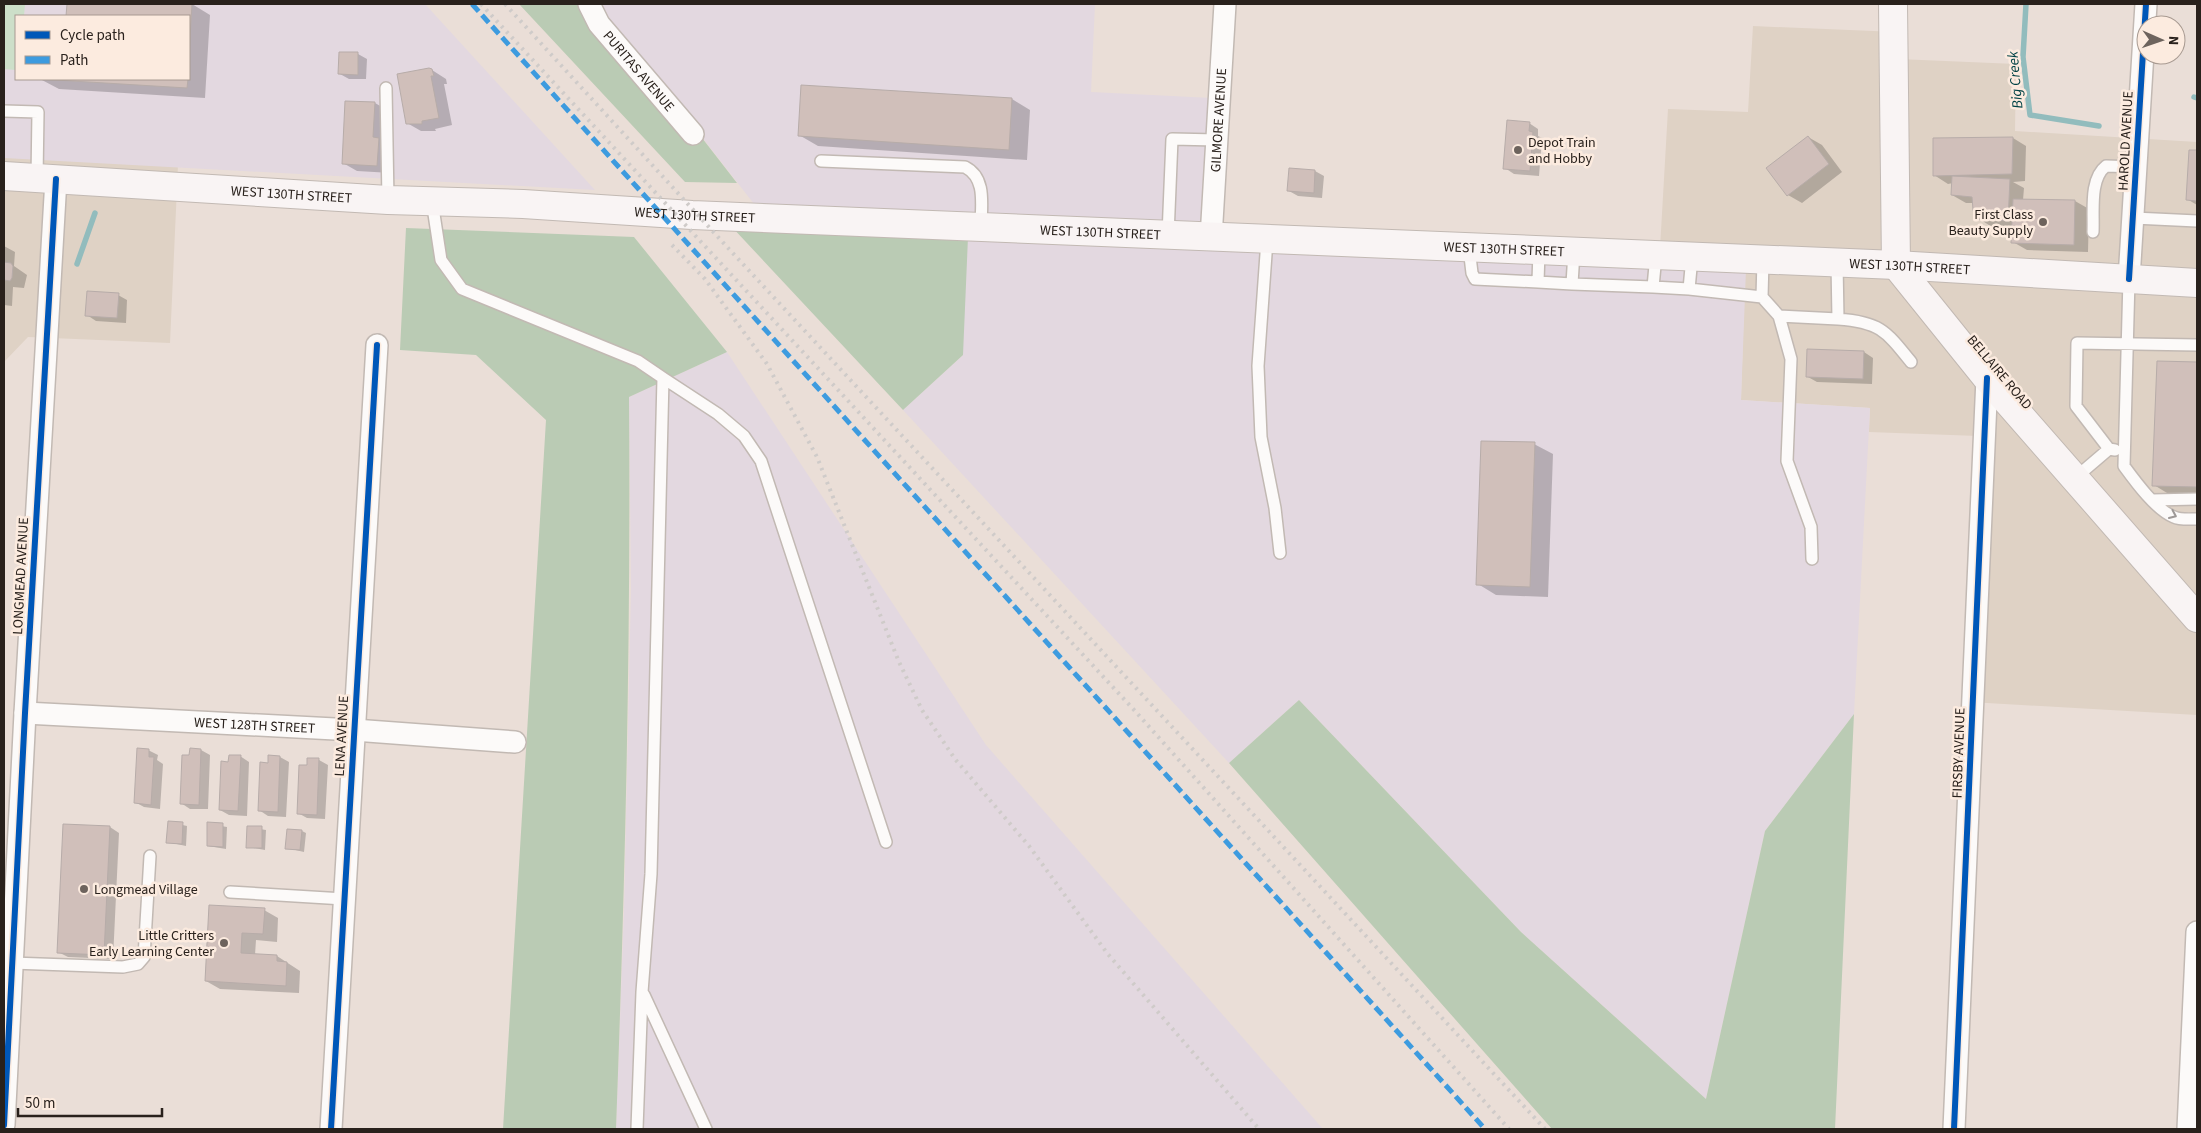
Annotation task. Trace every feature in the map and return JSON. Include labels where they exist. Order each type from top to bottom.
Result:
[{"type":"main road","points":[[1893,4],[1896,265]]},
{"type":"main road","name":"WEST 130TH STREET","points":[[4,176],[388,200],[1212,238],[1896,265],[2197,283]]},
{"type":"main road","name":"BELLAIRE ROAD","points":[[1896,265],[1987,378],[2197,618]]},
{"type":"street","name":"PURITAS AVENUE","points":[[589,4],[599,24],[693,134]]},
{"type":"street","name":"GILMORE AVENUE","points":[[1212,238],[1225,4]]},
{"type":"street","name":"HAROLD AVENUE","points":[[2129,280],[2146,4]]},
{"type":"street","name":"LONGMEAD AVENUE","points":[[4,1125],[47,179]]},
{"type":"street","name":"LENA AVENUE","points":[[331,1129],[377,345]]},
{"type":"street","name":"FIRSBY AVENUE","points":[[1954,1129],[1987,378]]},
{"type":"street","name":"WEST 128TH STREET","points":[[24,713],[354,730],[516,742]]},
{"type":"street","points":[[2188,1129],[2197,932]]},
{"type":"lane","points":[[386,88],[388,200]]},
{"type":"lane","points":[[4,111],[38,112],[47,179]]},
{"type":"lane","points":[[1168,235],[1172,139],[1217,140]]},
{"type":"lane","points":[[820,161],[965,168],[973,171],[981,187],[981,227]]},
{"type":"lane","points":[[2093,232],[2096,182],[2099,172],[2106,166],[2136,167]]},
{"type":"lane","points":[[432,201],[441,260],[462,290],[638,361],[718,414],[744,436],[761,461],[886,842]]},
{"type":"lane","points":[[2134,218],[2197,221]]},
{"type":"lane","points":[[1268,240],[1258,366],[1261,437],[1275,508],[1280,554]]},
{"type":"lane","points":[[1469,248],[1472,273],[1475,279],[1690,289],[1762,297]]},
{"type":"lane","points":[[1538,282],[1539,251]]},
{"type":"lane","points":[[1572,284],[1574,252]]},
{"type":"lane","points":[[1653,287],[1656,256]]},
{"type":"lane","points":[[1690,289],[1692,257]]},
{"type":"lane","points":[[1762,260],[1762,297],[1779,316],[1792,358],[1787,461],[1811,527],[1812,559]]},
{"type":"lane","points":[[1837,263],[1838,319]]},
{"type":"lane","points":[[2129,280],[2124,466],[2153,500],[2175,518],[2197,519]]},
{"type":"lane","points":[[1779,316],[1859,320],[1876,326],[1891,336],[1911,362]]},
{"type":"lane","points":[[2124,453],[2109,449],[2076,406],[2077,343],[2197,345]]},
{"type":"lane","points":[[638,1129],[642,992],[651,874],[663,378]]},
{"type":"lane","points":[[2075,478],[2109,449]]},
{"type":"lane","points":[[2153,500],[2197,500]]},
{"type":"lane","points":[[12,963],[123,967],[138,964],[144,957],[150,856]]},
{"type":"lane","points":[[230,892],[344,900]]},
{"type":"lane","points":[[642,992],[706,1129]]},
{"type":"shaded area","points":[[4,4],[425,4],[595,190],[4,158]]},
{"type":"shaded area","points":[[598,4],[1095,4],[1091,92],[1212,98],[1203,246],[1746,269],[1741,400],[1870,408],[1854,714],[1765,831],[1706,1099],[1521,932],[1299,700],[1229,763],[903,410],[963,355],[772,227]]},
{"type":"shaded area","points":[[1753,26],[1897,32],[1898,59],[2016,64],[2015,131],[2197,142],[2197,715],[1970,702],[1978,436],[1869,432],[1870,408],[1741,400],[1745,270],[1659,266],[1668,109],[1748,112]]},
{"type":"shaded area","points":[[4,156],[178,165],[170,343],[28,337],[4,362]]},
{"type":"shaded area","points":[[727,352],[986,745],[1323,1129],[616,1129],[624,912],[631,589],[629,397]]},
{"type":"green space","points":[[4,4],[25,4],[24,15],[15,15],[15,70],[4,69]]},
{"type":"green space","points":[[519,4],[598,4],[737,183],[685,182]]},
{"type":"green space","points":[[731,226],[968,237],[963,355],[903,410]]},
{"type":"green space","points":[[406,228],[634,237],[727,352],[629,397],[627,763],[616,1129],[503,1129],[546,420],[476,355],[400,350]]},
{"type":"green space","points":[[1299,700],[1521,932],[1706,1099],[1765,831],[1854,714],[1835,1129],[1552,1129],[1229,763]]},
{"type":"building","points":[[67,4],[192,4],[190,39],[190,15],[66,15]]},
{"type":"building","points":[[339,52],[358,52],[358,75],[338,74]]},
{"type":"building","points":[[432,69],[434,76],[431,76],[439,118],[422,121],[422,124],[406,124],[397,74]]},
{"type":"building","points":[[55,80],[188,80],[187,88]]},
{"type":"building","points":[[801,85],[1012,98],[1009,150],[798,136]]},
{"type":"building","points":[[345,101],[375,102],[373,137],[379,138],[377,166],[342,164]]},
{"type":"building","name":"Depot Train and Hobby","points":[[1507,120],[1530,122],[1529,131],[1533,132],[1530,171],[1503,169]]},
{"type":"building","points":[[1808,136],[1829,164],[1787,196],[1766,168]]},
{"type":"building","points":[[2013,137],[2012,174],[1933,176],[1933,138]]},
{"type":"building","points":[[2189,150],[2197,150],[2197,201],[2186,200]]},
{"type":"building","points":[[1289,168],[1315,170],[1314,193],[1287,191]]},
{"type":"building","points":[[1952,176],[2010,179],[2008,221],[1977,219],[1973,210],[1972,197],[1951,195]]},
{"type":"building","name":"First Class Beauty Supply","points":[[2013,199],[2075,200],[2074,245],[2011,243]]},
{"type":"building","points":[[4,262],[11,263],[13,266],[10,281],[4,280]]},
{"type":"building","points":[[87,291],[119,293],[117,318],[85,316]]},
{"type":"building","points":[[1807,349],[1864,351],[1863,379],[1806,377]]},
{"type":"building","points":[[2157,361],[2197,362],[2197,487],[2152,486]]},
{"type":"building","points":[[1481,441],[1535,442],[1530,587],[1476,585]]},
{"type":"building","points":[[137,748],[149,749],[149,757],[154,757],[151,805],[134,803]]},
{"type":"building","points":[[190,748],[201,749],[199,805],[180,804],[182,755],[189,755]]},
{"type":"building","points":[[229,755],[241,755],[238,811],[219,810],[221,761],[228,762]]},
{"type":"building","points":[[268,755],[280,756],[278,812],[258,811],[260,762],[268,763]]},
{"type":"building","points":[[307,758],[319,758],[317,815],[297,814],[299,765],[307,765]]},
{"type":"building","points":[[168,821],[183,822],[182,844],[166,843]]},
{"type":"building","points":[[207,822],[223,823],[223,847],[207,846]]},
{"type":"building","name":"Longmead Village","points":[[63,824],[110,826],[104,955],[57,953]]},
{"type":"building","points":[[247,826],[262,826],[262,848],[246,848]]},
{"type":"building","points":[[287,829],[302,830],[300,850],[285,849]]},
{"type":"building","name":"Little Critters Early Learning Center","points":[[209,905],[265,908],[263,934],[242,933],[241,953],[277,955],[277,961],[287,962],[286,986],[205,981]]},
{"type":"waterway","name":"Big Creek","points":[[2026,4],[2023,57],[2030,115],[2099,126]]},
{"type":"waterway","name":"Big Creek","points":[[77,264],[95,213]]},
{"type":"railway","points":[[481,4],[1135,711],[1509,1129]]},
{"type":"railway","points":[[505,4],[729,249],[1545,1129]]},
{"type":"railway","points":[[672,245],[705,279],[767,364],[817,457],[899,662],[922,710],[955,759],[1029,846],[1107,953],[1259,1129]]},
{"type":"marked path","points":[[472,4],[1485,1129]]},
{"type":"cycle path","points":[[2129,279],[2146,4]]},
{"type":"cycle path","points":[[4,1125],[25,713],[56,179]]},
{"type":"cycle path","points":[[331,1129],[377,345]]},
{"type":"cycle path","points":[[1954,1129],[1987,378]]},
{"type":"place","name":"Depot Train and Hobby","points":[[1518,150]]},
{"type":"place","name":"First Class Beauty Supply","points":[[2043,222]]},
{"type":"place","name":"Longmead Village","points":[[84,889]]},
{"type":"place","name":"Little Critters Early Learning Center","points":[[224,943]]}]
